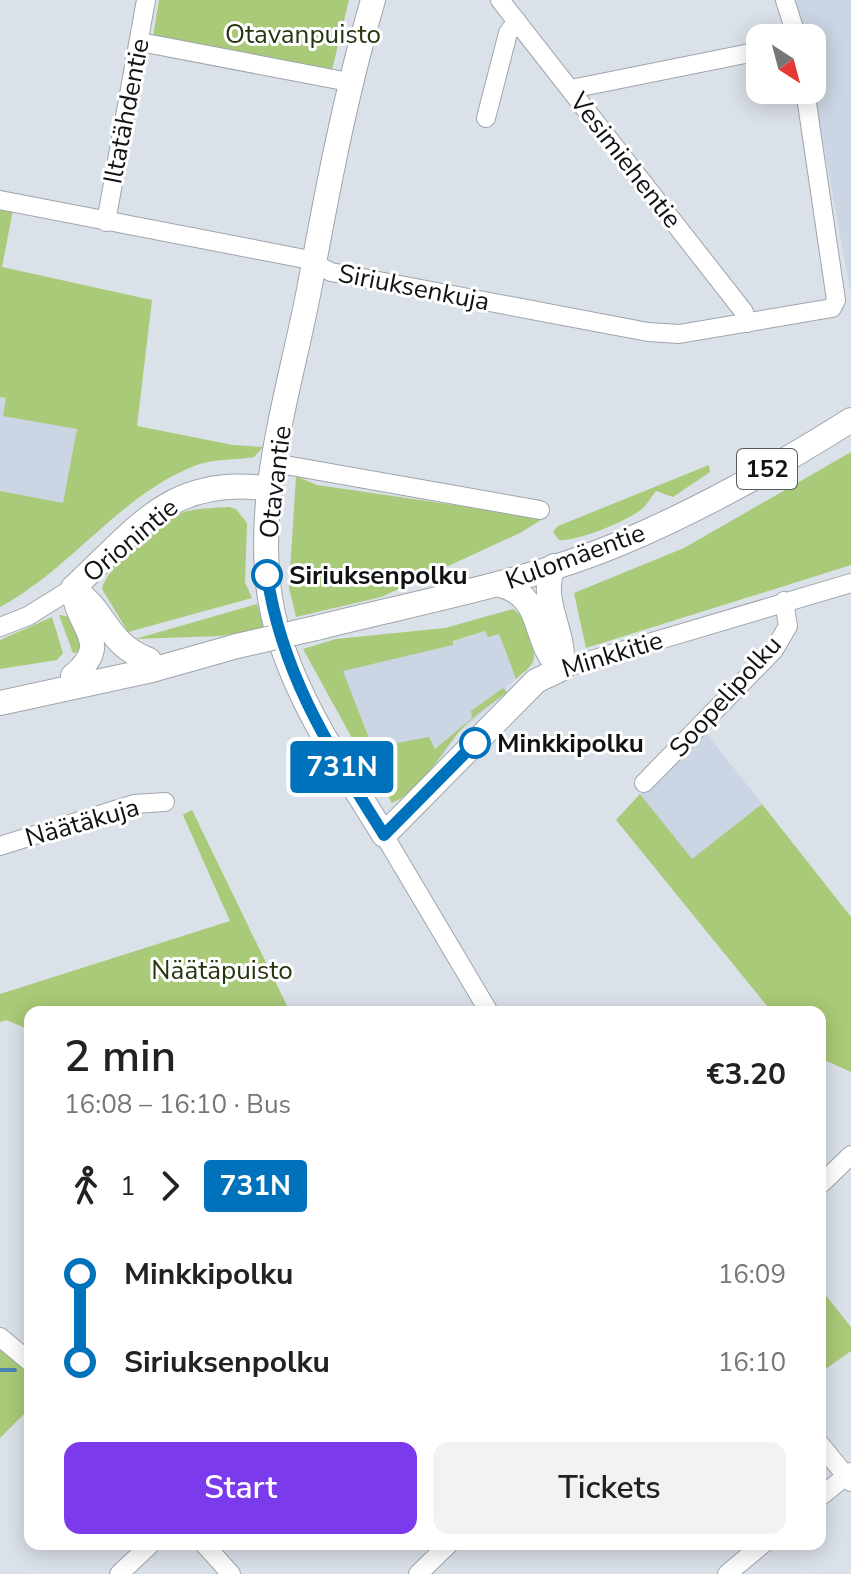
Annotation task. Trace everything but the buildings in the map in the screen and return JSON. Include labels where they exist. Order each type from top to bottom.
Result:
[{"type":"main road","name":"Otavantie","points":[[373,0],[349,82],[274,463],[267,575],[283,648],[301,695],[384,835]]},
{"type":"main road","name":"Kulomäentie","points":[[374,613],[390,612],[497,584],[619,544],[851,420]]},
{"type":"main road","name":"Orionintie","points":[[73,588],[176,498],[220,487],[271,489]]},
{"type":"main road","name":"Kulomäentie","points":[[0,700],[152,670],[374,613],[680,514]]},
{"type":"main road","points":[[554,566],[547,590],[565,651],[561,669]]},
{"type":"main road","points":[[497,584],[518,591],[526,598],[548,657],[561,669]]},
{"type":"main road","points":[[73,588],[90,601],[124,650],[149,660]]},
{"type":"main road","points":[[73,588],[75,610],[93,643],[92,655],[73,676]]},
{"type":"main road","name":"Kulomäentie","points":[[0,700],[73,676],[237,646]]},
{"type":"main road","name":"Minkkitie","points":[[384,835],[536,681],[561,669]]},
{"type":"street","name":"Iltatähdentie","points":[[106,222],[146,0]]},
{"type":"street","name":"Vesimiehentie","points":[[500,0],[744,312],[747,323]]},
{"type":"street","points":[[785,0],[793,24]]},
{"type":"street","points":[[486,118],[508,33],[517,21]]},
{"type":"street","points":[[140,42],[349,82]]},
{"type":"street","points":[[571,89],[746,54]]},
{"type":"street","name":"Siriuksenkuja","points":[[0,200],[305,259],[331,272],[663,334],[832,308],[836,300],[807,104]]},
{"type":"street","points":[[274,463],[540,510]]},
{"type":"street","name":"Minkkitie","points":[[561,669],[851,583]]},
{"type":"street","name":"Orionintie","points":[[0,627],[28,616],[73,588]]},
{"type":"street","name":"Soopelipolku","points":[[644,783],[774,650],[788,626],[784,601]]},
{"type":"street","name":"Näätäkuja","points":[[0,846],[134,804],[165,802]]},
{"type":"street","name":"Otavantie","points":[[384,835],[485,1006]]},
{"type":"street","points":[[826,1179],[851,1155]]},
{"type":"street","points":[[0,1337],[24,1357]]},
{"type":"street","points":[[826,1451],[849,1477],[826,1493]]},
{"type":"street","points":[[119,1574],[145,1550]]},
{"type":"street","points":[[209,1550],[231,1574]]},
{"type":"street","points":[[428,1571],[444,1550]]},
{"type":"street","points":[[735,1571],[757,1550]]},
{"type":"shaded area","points":[[794,0],[851,0],[851,295],[816,104],[826,104],[826,24],[800,24]]},
{"type":"shaded area","points":[[0,397],[80,414],[63,504],[0,526]]},
{"type":"shaded area","points":[[486,631],[499,634],[516,679],[506,687],[507,692],[457,734],[443,756],[402,798],[392,803],[358,749],[367,742],[366,729],[342,671],[453,645],[452,642]]},
{"type":"shaded area","points":[[703,729],[762,804],[692,860],[640,794]]},
{"type":"green space","name":"Otavanpuisto","points":[[159,0],[349,0],[331,74],[153,37]]},
{"type":"green space","points":[[0,208],[13,210],[2,267],[152,300],[137,426],[233,445],[263,447],[254,457],[201,464],[167,479],[118,514],[49,574],[0,607],[0,491],[63,503],[77,429],[3,416],[6,398],[0,397]]},
{"type":"green space","points":[[851,452],[851,565],[586,648],[574,593],[684,548]]},
{"type":"green space","points":[[709,465],[710,472],[673,497],[656,491],[642,509],[612,526],[566,540],[559,540],[553,532],[558,526]]},
{"type":"green space","points":[[296,476],[317,485],[544,518],[520,533],[381,597],[296,617],[289,588]]},
{"type":"green space","points":[[236,509],[247,523],[245,582],[252,598],[128,632],[102,589],[113,569],[134,546],[168,519],[190,511]]},
{"type":"green space","points":[[257,604],[265,629],[220,636],[135,639]]},
{"type":"green space","points":[[513,609],[525,624],[534,652],[532,664],[516,679],[499,634],[488,637],[485,631],[453,641],[453,645],[343,671],[369,738],[358,749],[303,649],[336,639],[445,628]]},
{"type":"green space","points":[[59,615],[71,617],[86,651],[73,653]]},
{"type":"green space","points":[[52,617],[63,653],[57,660],[0,669],[0,640]]},
{"type":"green space","points":[[503,688],[507,692],[463,727],[421,781],[392,803],[367,761],[391,744],[429,737],[435,749],[472,718],[471,711]]},
{"type":"green space","points":[[640,794],[692,859],[762,804],[851,917],[851,1072],[826,1061],[826,1006],[767,1006],[616,820]]},
{"type":"green space","name":"Näätäpuisto","points":[[192,810],[287,1006],[24,1006],[24,1028],[6,1020],[0,1022],[0,994],[230,921],[183,815]]},
{"type":"green space","points":[[826,1296],[851,1327],[851,1351],[826,1369]]},
{"type":"green space","points":[[0,1346],[24,1367],[24,1414],[0,1438]]},
{"type":"waterway","points":[[0,1370],[15,1370]]},
{"type":"bus line","name":"731N","points":[[267,575],[273,614],[301,695],[384,835],[475,743]]},
{"type":"place","name":"Siriuksenpolku","points":[[267,575]]},
{"type":"place","name":"Minkkipolku","points":[[475,743]]}]
